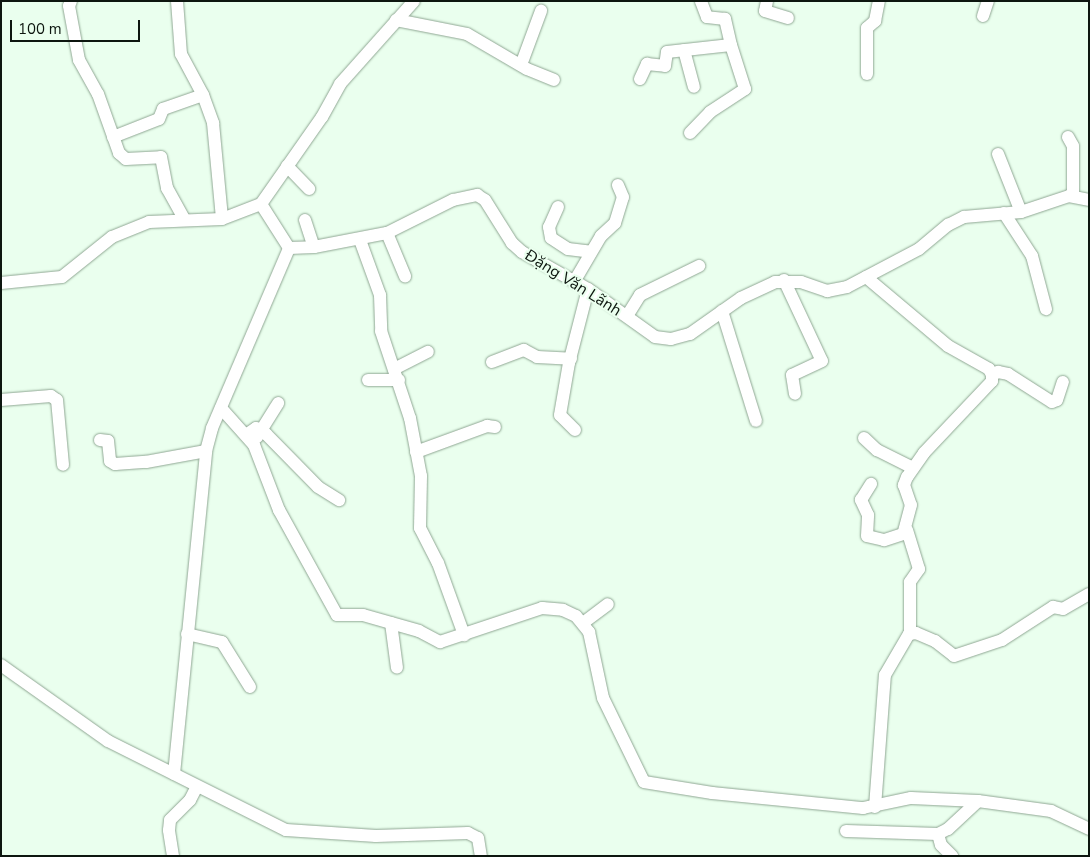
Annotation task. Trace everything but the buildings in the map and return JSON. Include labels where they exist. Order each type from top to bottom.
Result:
[{"type":"street","points":[[71,1],[69,6],[79,60],[98,94],[119,153],[126,159],[162,157],[167,188],[184,219]]},
{"type":"street","points":[[176,1],[181,54],[203,95],[213,123],[222,219]]},
{"type":"street","points":[[1,283],[62,277],[112,237],[130,227],[184,219],[222,219],[261,204],[340,84],[414,1]]},
{"type":"street","points":[[690,134],[710,112],[745,89],[731,45],[725,18],[707,17],[701,1]]},
{"type":"street","points":[[767,1],[765,11],[788,18]]},
{"type":"street","points":[[867,74],[867,28],[875,20],[879,1]]},
{"type":"street","points":[[983,16],[988,1]]},
{"type":"street","points":[[521,65],[541,11]]},
{"type":"street","points":[[396,20],[467,34],[521,65],[554,80]]},
{"type":"street","points":[[640,79],[647,64],[664,66],[667,52],[731,45]]},
{"type":"street","points":[[684,50],[694,87]]},
{"type":"street","points":[[113,137],[159,119],[163,109],[203,95]]},
{"type":"street","points":[[1068,137],[1073,146],[1073,195]]},
{"type":"street","points":[[998,154],[1021,212]]},
{"type":"street","points":[[287,166],[309,189]]},
{"type":"street","points":[[574,282],[601,236],[615,223],[623,197],[618,185]]},
{"type":"street","name":"Đặng Văn Lãnh","points":[[289,248],[314,247],[360,240],[387,233],[453,200],[477,195],[485,200],[515,246],[543,266],[588,289],[656,336],[671,339],[690,334],[722,311],[764,286],[784,280]]},
{"type":"street","points":[[784,280],[834,290],[866,277],[919,249],[958,220],[1021,212],[1073,195],[1089,200]]},
{"type":"street","points":[[174,774],[206,451],[221,408],[289,248],[261,204]]},
{"type":"street","points":[[558,207],[549,227],[551,238],[568,249],[591,252]]},
{"type":"street","points":[[1004,213],[1032,256],[1046,309]]},
{"type":"street","points":[[305,220],[314,247]]},
{"type":"street","points":[[387,233],[405,276]]},
{"type":"street","points":[[360,240],[380,295],[381,331],[396,374],[416,452],[421,476],[420,528],[438,563],[464,635]]},
{"type":"street","points":[[627,316],[640,295],[699,266]]},
{"type":"street","points":[[866,277],[948,346],[989,369],[992,375],[992,381],[913,468],[904,485],[911,505],[907,530],[918,569],[910,582],[910,633],[885,675],[875,807]]},
{"type":"street","points":[[784,280],[822,361],[792,375],[795,394]]},
{"type":"street","points":[[575,430],[560,416],[571,358],[588,289]]},
{"type":"street","points":[[722,311],[756,421]]},
{"type":"street","points":[[492,362],[524,350],[537,357],[571,358]]},
{"type":"street","points":[[368,380],[396,374],[428,352]]},
{"type":"street","points":[[992,375],[998,372],[1008,374],[1052,402],[1057,400],[1062,382]]},
{"type":"street","points":[[1,400],[51,396],[57,400],[63,465]]},
{"type":"street","points":[[260,430],[278,403]]},
{"type":"street","points":[[221,408],[250,440],[279,510],[335,613],[340,616],[363,616],[419,631],[440,642],[542,608],[563,610],[583,623],[594,649],[603,698],[644,782],[712,793],[875,807],[910,798],[978,801],[1052,811],[1089,829]]},
{"type":"street","points":[[416,452],[487,426],[495,427]]},
{"type":"street","points":[[250,440],[253,428],[260,430],[318,487],[339,500]]},
{"type":"street","points":[[864,438],[877,450],[913,468]]},
{"type":"street","points":[[100,440],[108,441],[110,461],[115,464],[146,462],[206,451]]},
{"type":"street","points":[[872,484],[861,500],[868,514],[867,536],[888,539],[907,530]]},
{"type":"street","points":[[910,633],[935,641],[949,655],[956,656],[1002,640],[1052,607],[1063,609],[1089,594]]},
{"type":"street","points":[[583,623],[608,604]]},
{"type":"street","points":[[391,624],[397,668]]},
{"type":"street","points":[[187,634],[211,637],[222,642],[250,687]]},
{"type":"street","points":[[1,665],[108,741],[174,774],[196,788],[286,830],[376,836],[468,833],[478,838],[481,856]]},
{"type":"street","points":[[174,856],[169,830],[170,820],[190,800],[196,788]]},
{"type":"street","points":[[846,831],[938,834],[948,829],[978,801]]},
{"type":"street","points":[[938,834],[941,845],[952,856]]}]
